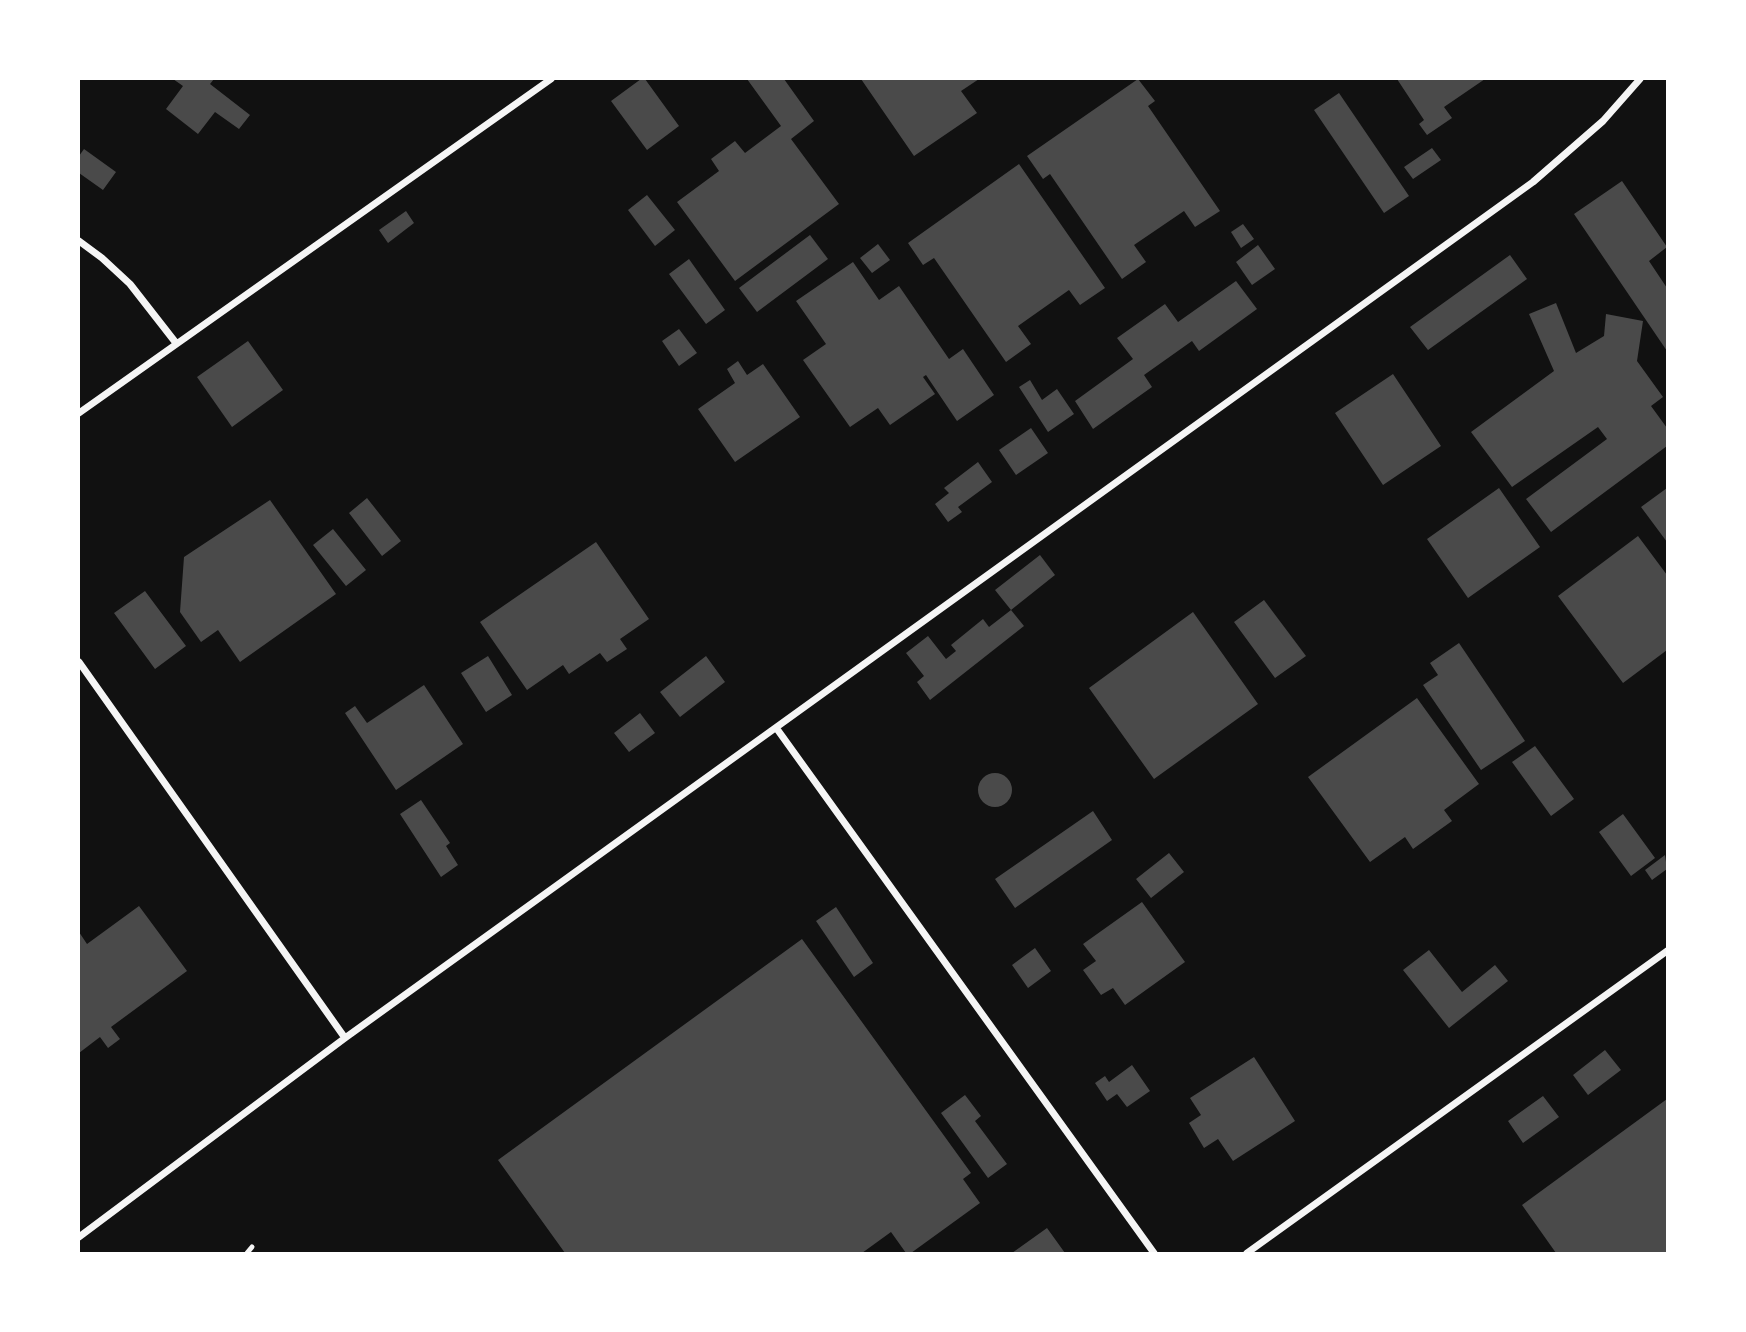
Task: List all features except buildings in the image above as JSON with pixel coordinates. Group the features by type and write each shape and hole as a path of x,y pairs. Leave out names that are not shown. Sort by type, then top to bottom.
{"street":[{"path":"79,413 551,79"},
{"path":"79,1237 345,1038 1533,183 1603,121 1640,79"},
{"path":"79,241 130,284 176,343"},
{"path":"79,662 345,1038"},
{"path":"777,729 1154,1253"},
{"path":"1247,1253 1667,951"}],"lane":[{"path":"247,1253 252,1247"}]}
